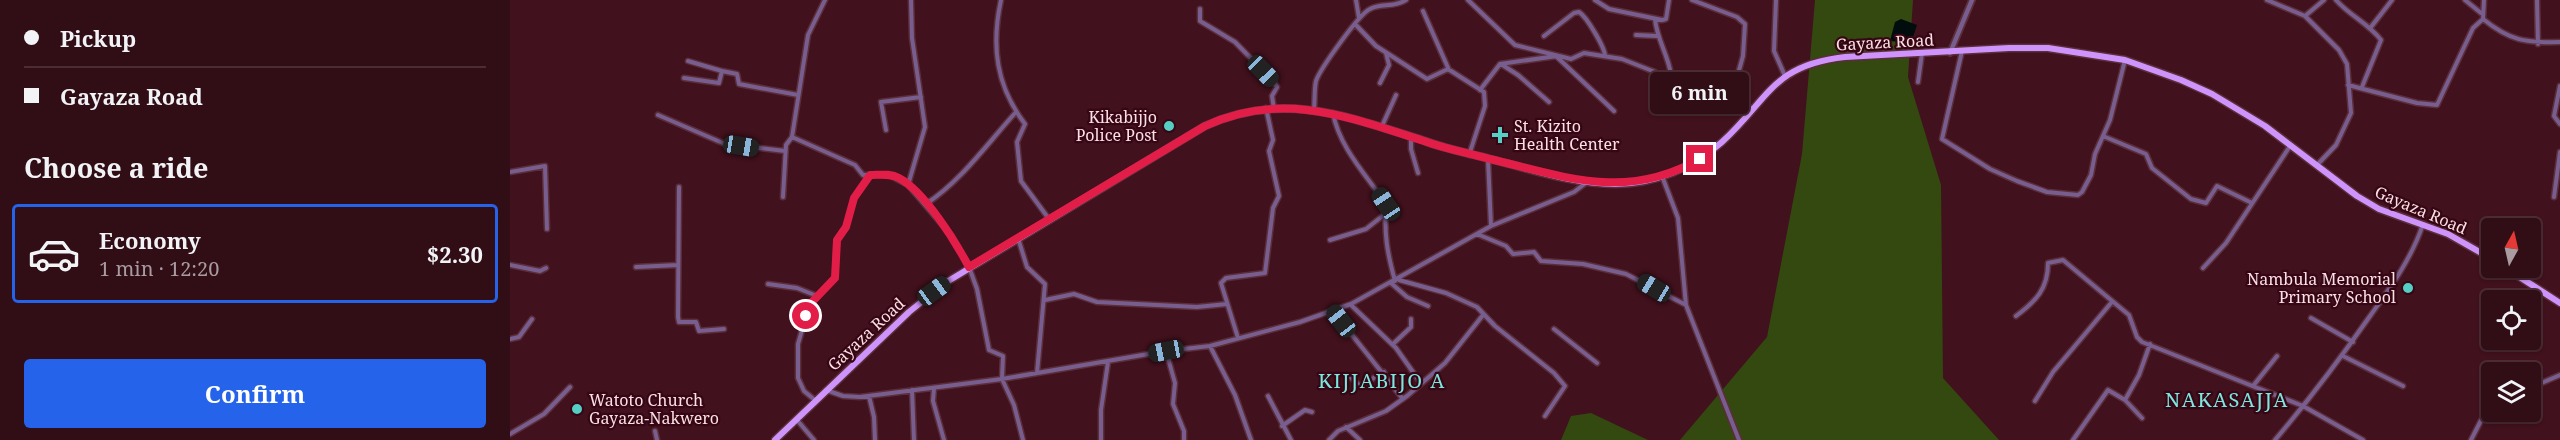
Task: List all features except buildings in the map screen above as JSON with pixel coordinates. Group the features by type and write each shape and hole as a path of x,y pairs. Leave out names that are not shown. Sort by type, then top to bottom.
{"main road":[{"name":"Gayaza Road","path":"775,440 915,306 969,267 1205,126 1230,115 1266,108 1333,112 1469,155 1587,181 1629,183 1662,176 1690,165 1710,152 1785,76 1820,60 1848,56 2048,48 2124,60 2181,80 2212,94 2265,126 2316,166 2379,208 2448,234 2481,253"},
{"path":"2522,278 2559,300"}],"street":[{"path":"783,197 785,151 792,137 808,33 825,0"},
{"path":"908,185 925,128 912,38 911,0"},
{"path":"1001,0 995,46 1000,81 1025,125 1017,142 1021,181 1049,219"},
{"path":"1356,0 1359,19"},
{"path":"1314,110 1316,82 1322,67 1359,19 1370,8 1392,7 1406,0"},
{"path":"1468,0 1512,43 1571,59 1584,53 1622,59 1655,72 1670,92 1697,106 1731,99"},
{"path":"1595,0 1609,9 1655,19 1666,19 1669,0"},
{"path":"1692,0 1737,17 1745,24 1743,56 1731,99"},
{"path":"1776,0 1774,51 1785,76"},
{"path":"1950,52 1972,0"},
{"path":"2267,0 2305,16 2347,64 2352,107 2349,119 2336,145 2316,166"},
{"path":"2305,16 2324,0"},
{"path":"2336,0 2353,18 2371,27 2381,40 2362,87"},
{"path":"2371,27 2392,0"},
{"path":"2465,0 2482,13"},
{"path":"2484,0 2483,19 2497,30 2517,40 2538,44 2560,42"},
{"path":"2537,0 2538,44"},
{"path":"1200,9 1200,21 1235,42 1274,82 1277,87 1272,96 1274,109"},
{"path":"1423,11 1449,70 1480,90 1486,99 1469,155"},
{"path":"1544,36 1580,12 1585,16 1601,44 1605,56"},
{"path":"1655,19 1657,36 1671,72 1670,92"},
{"path":"2349,85 2417,103 2437,105 2473,28 2483,19"},
{"path":"1355,24 1386,52 1427,79 1449,70"},
{"path":"1636,35 1657,36"},
{"path":"1962,51 1942,139 2017,181 2047,192 2078,195 2087,184 2110,120 2124,60"},
{"path":"1380,83 1389,65 1386,52"},
{"path":"1918,82 1922,53"},
{"path":"1480,90 1500,64 1559,56"},
{"path":"1559,56 1614,111"},
{"path":"688,61 737,74 739,84 798,95"},
{"path":"1500,64 1518,75 1550,102"},
{"path":"684,78 720,83 722,71"},
{"path":"2560,86 2554,116 2560,124"},
{"path":"1382,126 1396,95"},
{"path":"886,130 881,102 921,97"},
{"path":"1731,99 1734,103 1752,108"},
{"path":"1238,338 1221,286 1223,281 1265,273 1273,208 1279,196 1269,151 1273,140 1266,108"},
{"path":"926,204 947,189 1016,112"},
{"path":"1333,112 1336,128 1342,140 1386,204 1386,249 1395,282 1407,297 1428,306"},
{"path":"658,115 725,144 785,151"},
{"path":"2103,136 2146,153 2152,168 2191,200 2206,203 2217,186 2252,203"},
{"path":"792,137 824,149 855,165 863,175 893,176 908,185 951,235 969,267 977,290 989,353 1004,356 1002,379 1014,405 1023,440"},
{"path":"1411,137 1411,149 1418,173"},
{"path":"2203,268 2226,243 2291,145"},
{"path":"2554,197 2560,153"},
{"path":"1488,158 1491,226"},
{"path":"510,172 544,166 547,229"},
{"path":"816,401 804,391 798,378 797,354 807,310 835,278 837,240 846,227 854,198 870,175"},
{"path":"1662,176 1678,218 1686,305 1739,440"},
{"path":"826,390 843,396 868,396 1002,379 1166,351 1210,346 1351,304 1395,282 1491,226 1574,192 1587,181"},
{"path":"679,187 680,321 693,320 703,332 724,329"},
{"path":"1330,240 1366,229 1385,214"},
{"path":"2275,440 2343,356 2397,278 2415,245 2423,224"},
{"path":"1477,234 1503,245 1513,254 1534,252 1541,261 1583,264 1626,274 1686,305"},
{"path":"1017,237 1027,267 1045,284 1037,373"},
{"path":"2016,316 2042,293 2047,281 2050,262 2066,262 2111,303 2129,315 2137,337 2303,406 2363,440"},
{"path":"510,265 540,271 546,268"},
{"path":"636,267 678,265"},
{"path":"1395,282 1452,296 1477,308 1564,384 1564,388 1545,416"},
{"path":"768,284 797,288 817,296"},
{"path":"1045,300 1074,294 1097,302 1197,307 1227,304"},
{"path":"2035,401 2053,372 2111,303"},
{"path":"1351,304 1393,344 1420,382"},
{"path":"1333,311 1384,372 1403,399"},
{"path":"1338,431 1386,411 1403,399 1420,382 1445,363 1484,315"},
{"path":"2311,318 2353,342"},
{"path":"510,339 519,337 532,319"},
{"path":"1393,344 1411,327 1411,319"},
{"path":"1554,329 1597,363"},
{"path":"2125,400 2139,375 2150,344"},
{"path":"1210,346 1235,395 1251,440"},
{"path":"1166,351 1175,383 1173,404 1184,431 1184,440"},
{"path":"2253,386 2277,356"},
{"path":"2343,356 2403,386"},
{"path":"1101,440 1101,410 1108,362"},
{"path":"1349,376 1360,386 1384,372"},
{"path":"2541,383 2560,375"},
{"path":"510,434 544,414 570,387"},
{"path":"934,388 933,400 944,440"},
{"path":"912,390 914,440"},
{"path":"2073,440 2108,390 2125,400 2142,418"},
{"path":"868,396 874,417 875,440"},
{"path":"1268,396 1291,440"},
{"path":"1282,426 1305,410 1312,411"},
{"path":"796,420 814,440"},
{"path":"2471,440 2481,420"},
{"path":"1329,440 1346,427 1360,440"},
{"path":"655,432 657,440"}],"green space":[{"path":"1815,0 1913,0 1908,77 1941,185 1943,378 1999,440 1680,440 1767,337 1802,154"},
{"path":"1591,413 1648,440 1561,440 1571,416"}],"shaded area":[{"path":"1901,19 1917,25 1911,43 1890,41 1895,22"}],"place":[{"name":"Kikabijjo Police Post","path":"1169,126"},
{"name":"St. Kizito Health Center","path":"1500,135"},
{"name":"Nambula Memorial Primary School","path":"2408,288"},
{"name":"Watoto Church Gayaza-Nakwero","path":"577,409"}],"district":[{"name":"KIJJABIJO A","path":"1382,381"},
{"name":"NAKASAJJA","path":"2227,400"}],"route":[{"path":"806,316 811,303 835,278 838,266 837,240 845,230 854,198 870,175 893,176 908,185 951,235 969,267 1205,126 1230,115 1266,108 1333,112 1469,155 1549,174 1606,184 1645,181 1676,172 1700,159"}]}
